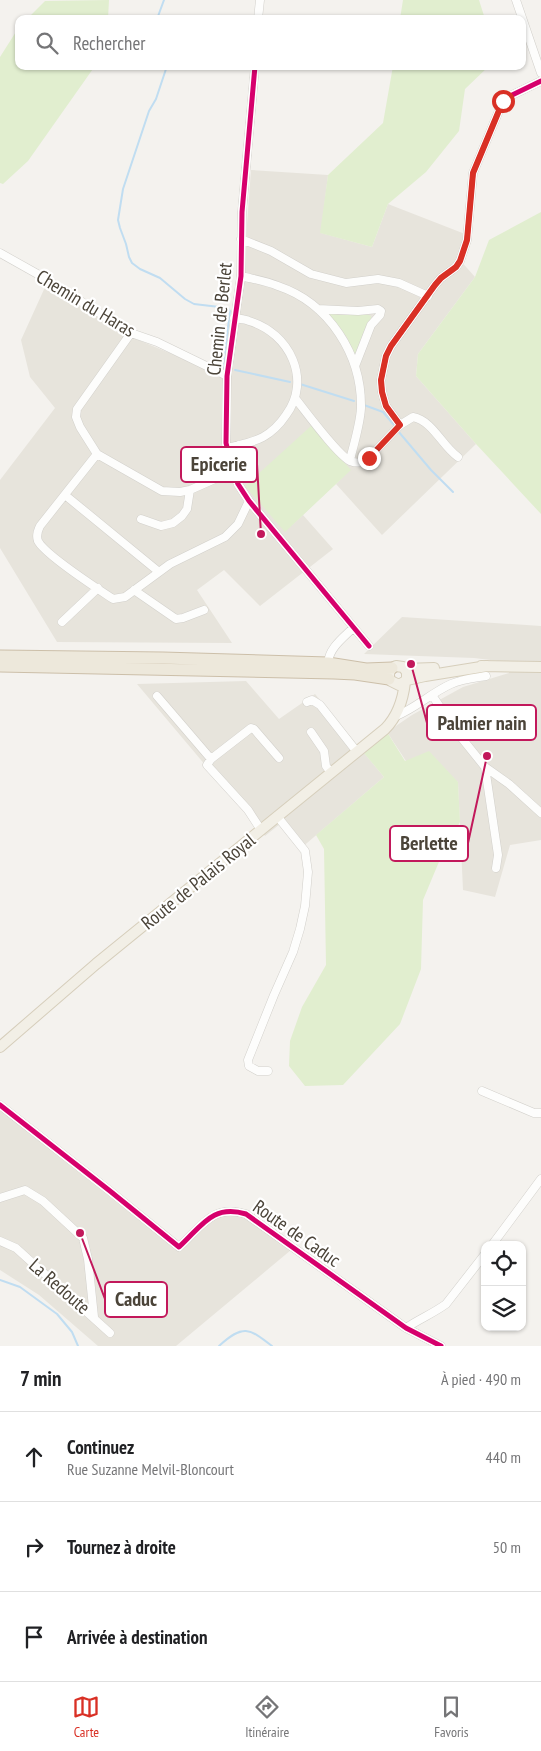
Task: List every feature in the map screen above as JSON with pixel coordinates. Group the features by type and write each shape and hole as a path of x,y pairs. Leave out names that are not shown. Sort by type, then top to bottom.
{"highway":[{"path":"0,656 328,663 366,669 398,679"},
{"path":"328,663 331,670 398,679"},
{"path":"0,666 352,674"}],"main road":[{"path":"396,716 398,666 406,669 424,670 460,665 486,671"},
{"path":"398,679 541,667"},
{"name":"Route de Palais Royal","path":"0,1047 96,964 385,729 396,716"}],"street":[{"path":"258,15 260,0"},
{"path":"516,0 521,15"},
{"path":"526,29 541,73"},
{"name":"Chemin de Berlet","path":"255,70 242,212 241,276 227,376 226,448 238,484 249,501 369,646"},
{"path":"400,425 386,406 381,387 382,373 388,351 441,278 456,267 464,253 467,240 473,173 500,106 508,96 541,81"},
{"path":"242,239 271,251 311,274 346,283 378,279 399,283 428,296"},
{"name":"Chemin du Haras","path":"0,253 42,276 130,332 157,342 227,376"},
{"path":"241,276 279,286 302,298 316,309 340,334 350,350 360,385 361,410 350,460"},
{"path":"316,309 349,312 378,308 381,311 380,315 371,325 355,366"},
{"path":"226,448 254,441 273,430 290,410 295,398 297,372 282,341 260,325 249,320 234,318"},
{"path":"130,332 77,409 76,417 80,427 97,454 162,491 180,492 190,490 232,468 239,444"},
{"path":"295,398 336,447 350,460 362,463 400,425 413,417 421,420 434,430 446,448 458,458"},
{"path":"97,454 40,526 38,532 39,542 57,560 113,599 125,597 170,564 225,537 238,524 249,501"},
{"path":"141,519 161,526 173,523 182,516 187,508 190,490"},
{"path":"65,496 159,572"},
{"path":"62,622 98,588"},
{"path":"134,590 176,619 204,610"},
{"path":"328,663 328,657 332,650 353,628"},
{"path":"396,716 413,708 452,683 486,671"},
{"path":"432,695 456,731 485,767 509,784 541,813"},
{"path":"157,696 248,810 261,830"},
{"path":"307,702 312,700 320,705 357,752"},
{"path":"209,762 251,728 262,736 279,758"},
{"path":"311,732 324,751 326,766 331,773"},
{"path":"485,767 498,855 496,868"},
{"path":"268,1070 252,1069 249,1066 248,1060 293,952 303,914 308,872 305,851 278,816"},
{"path":"482,1092 534,1113 541,1113"},
{"name":"Route de Caduc","path":"1,1108 110,1191 179,1247 209,1217 220,1212 233,1210 246,1214 406,1328 441,1346"},
{"path":"495,1241 541,1179"},
{"name":"La Redoute","path":"0,1198 25,1190 43,1201 83,1238 88,1259 94,1317"},
{"name":"La Redoute","path":"0,1241 16,1248 94,1317"},
{"path":"406,1328 446,1304 481,1259"},
{"path":"94,1317 110,1332"}],"shaded area":[{"path":"251,170 328,175 321,233 372,247 388,204 465,234 459,259 475,277 418,354 416,376 476,444 382,535 336,484 351,469 285,532 303,515 333,549 260,606 224,570 197,590 232,643 57,642 0,548 0,480 55,408 30,377 21,340 46,285 131,337 230,378 243,280"},
{"path":"402,617 541,626 541,840 510,845 495,897 463,890 458,782 406,761 387,732 412,715 463,687 509,673 507,662 474,658 364,654"},
{"path":"246,681 279,719 315,694 384,777 300,849 280,824 265,836 137,684"},
{"path":"0,1108 179,1248 210,1219 221,1213 246,1217 291,1250 176,1346 98,1346 39,1295 0,1270"}],"green space":[{"path":"109,0 108,15 31,15 45,1"},
{"path":"403,0 479,0 484,15 401,15"},
{"path":"15,33 15,70 92,70 28,161 3,184 0,183 0,57"},
{"path":"392,70 485,70 465,89 459,131 426,172 388,204 372,247 320,233 328,175 383,123"},
{"path":"541,212 541,514 416,376 418,354 475,277 489,240"},
{"path":"327,314 366,314 371,316 371,320 354,357 347,337"},
{"path":"312,425 351,470 285,532 245,486"},
{"path":"387,732 405,761 429,751 458,782 460,822 441,857 423,900 421,969 400,1024 343,1085 305,1086 289,1066 290,1041 302,1007 326,965 324,849 316,835 384,777 363,752"}],"waterway":[{"path":"158,15 164,0"},
{"path":"166,70 156,99 149,111 123,189 118,220 132,263 140,269 160,278 194,304 228,308 230,311 223,368"},
{"path":"235,370 290,382"},
{"path":"300,384 354,401"},
{"path":"364,405 383,412 394,425"},
{"path":"398,431 431,470 453,492"},
{"path":"0,1280 20,1287 57,1314 72,1332 78,1346"},
{"path":"219,1346 234,1334 246,1331 257,1335 272,1346"}],"cycle path":[{"path":"255,70 242,212 241,276 227,376 226,443 238,484 249,501 369,646"},
{"path":"400,425 386,406 382,392 381,380 386,356 391,346 435,285 456,267 460,261 467,240 473,173 503,101 541,81"},
{"path":"0,1105 179,1247 201,1225 216,1215 224,1212 246,1214 406,1328 441,1346"}],"place":[{"name":"Epicerie","path":"261,534"},
{"name":"Palmier nain","path":"411,664"},
{"name":"Berlette","path":"487,756"},
{"name":"Caduc","path":"80,1233"}],"route":[{"path":"369,458 400,425 386,406 382,392 381,380 388,351 441,278 456,267 464,253 467,240 473,173 503,101"}]}
